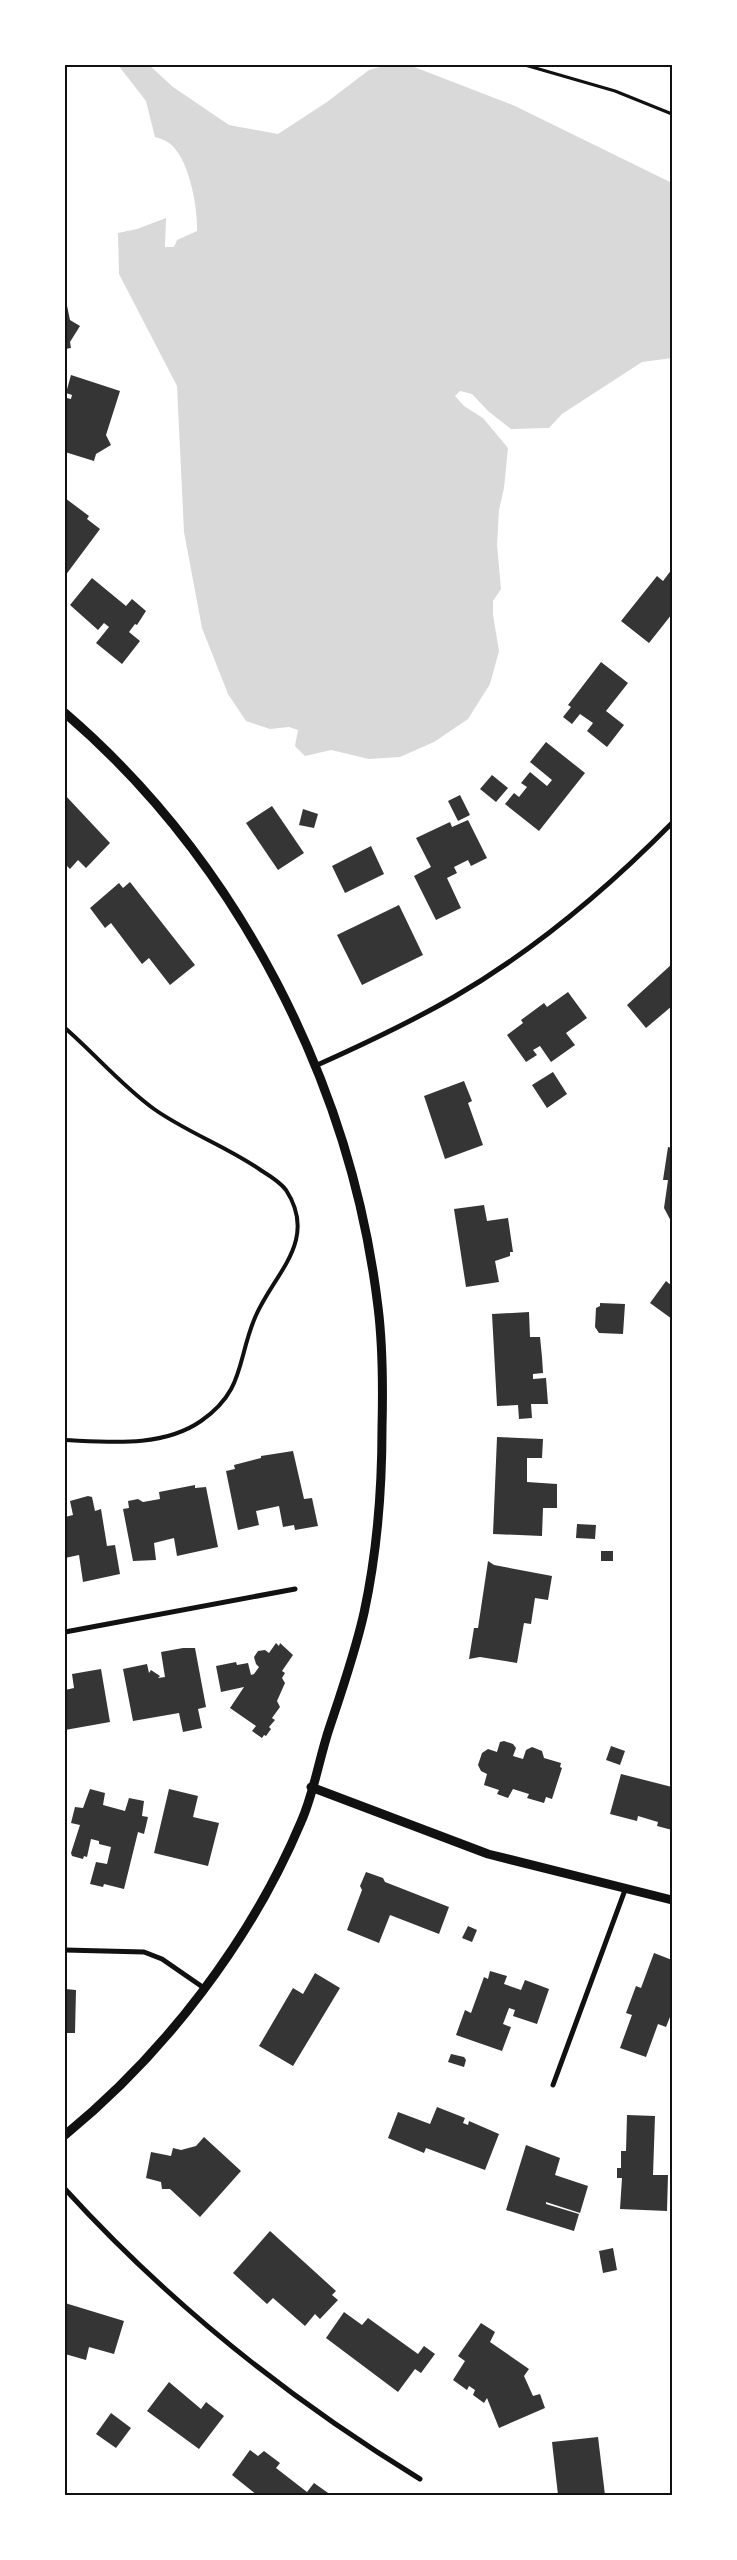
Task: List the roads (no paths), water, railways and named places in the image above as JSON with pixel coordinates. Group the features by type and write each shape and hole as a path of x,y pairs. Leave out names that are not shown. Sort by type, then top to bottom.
{"street":[{"path":"65,712 129,774 176,829 222,891 254,942 286,1000 315,1066 352,1170 368,1245 379,1310 382,1384 382,1466 376,1537 365,1610 348,1674 303,1818 274,1878 242,1932 204,1988 167,2034 123,2082 67,2131"},
{"path":"315,1066 387,1034 438,1006 522,953 577,911 636,859 672,823"},
{"path":"65,1632 294,1588"},
{"path":"311,1788 488,1854 625,1890 672,1900"},
{"path":"553,2085 625,1890"},
{"path":"65,1950 144,1952 162,1959 204,1988"},
{"path":"65,2189 160,2286 228,2345 301,2401 420,2479"}],"lane":[{"path":"65,1028 152,1108 246,1160 284,1188 292,1201 297,1217 297,1235 287,1266 254,1320 243,1363 232,1388 216,1408 200,1422 182,1431 159,1437 133,1442 65,1440"}]}
